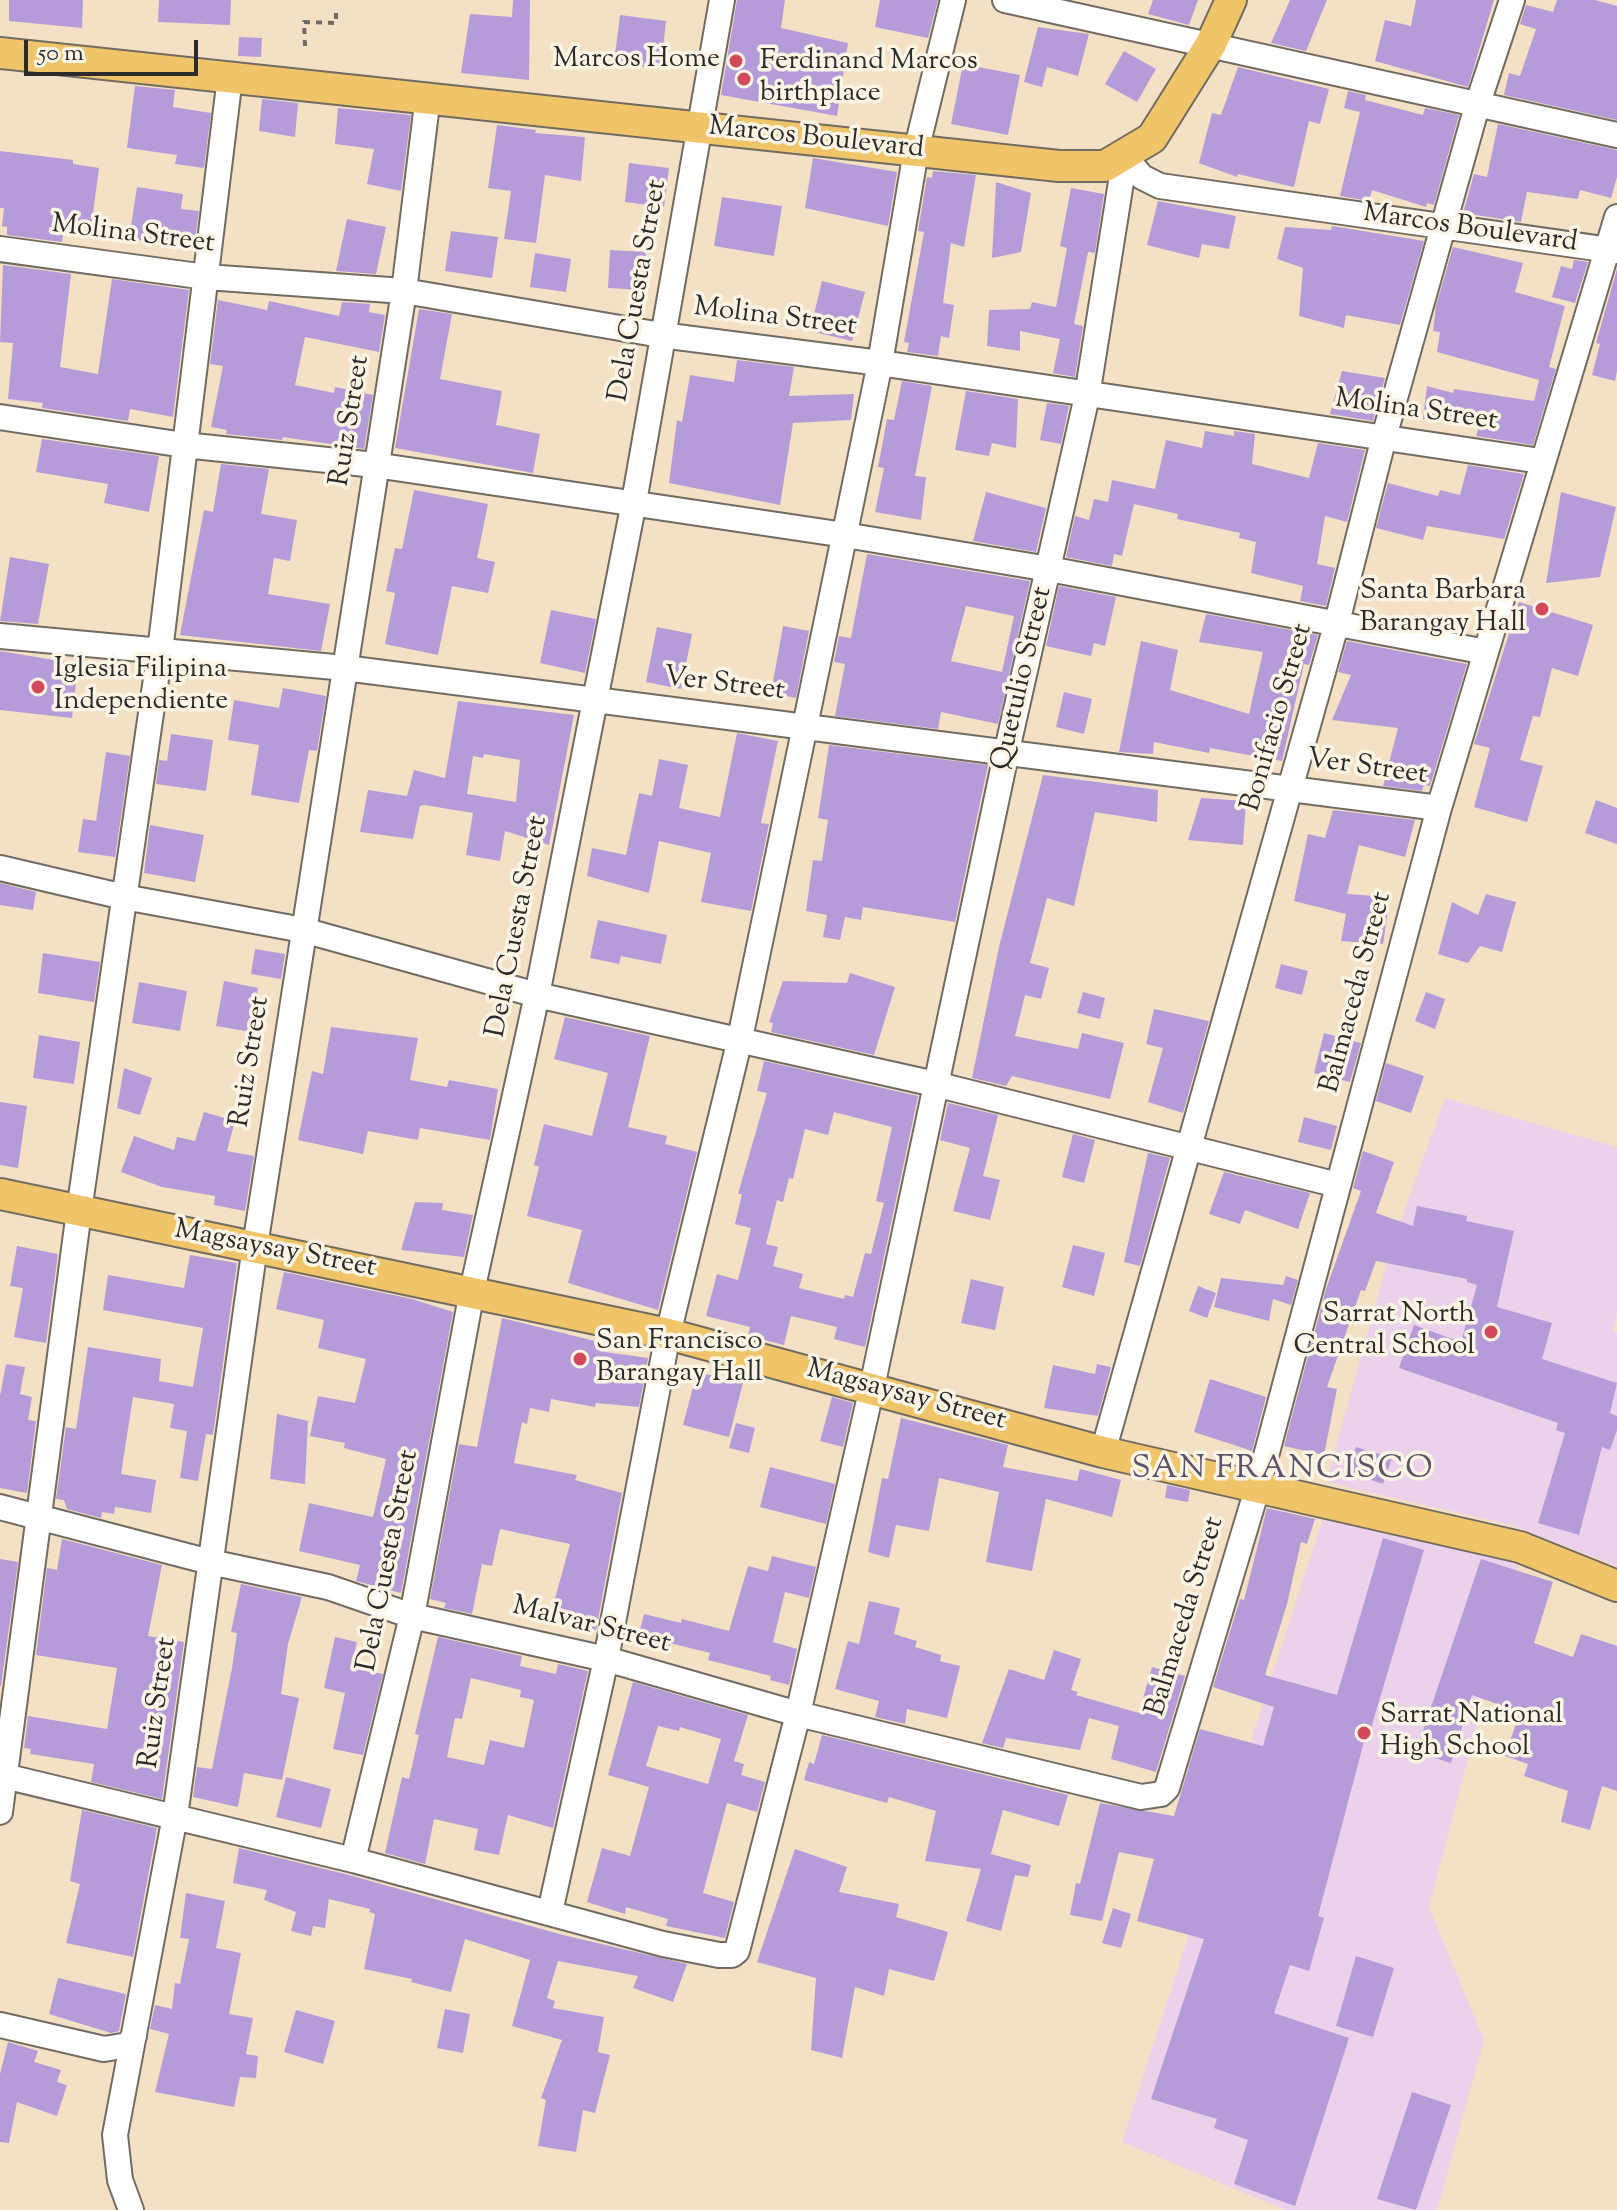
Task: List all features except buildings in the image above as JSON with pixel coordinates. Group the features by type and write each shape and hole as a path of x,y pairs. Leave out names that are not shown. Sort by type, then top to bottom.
{"main road":[{"path":"1125,157 1152,138 1211,44 1231,0"},
{"name":"Marcos Boulevard","path":"0,53 428,96 1059,166 1105,166 1125,157"},
{"name":"Magsaysay Street","path":"0,1194 668,1334 1103,1452 1520,1547 1617,1586"}],"street":[{"name":"Dela Cuesta Street","path":"353,1860 412,1616 472,1291 537,995 634,502 722,0"},
{"path":"2,1775 353,1860 550,1912 606,1659 668,1334 739,1043 880,363 916,151 953,0"},
{"path":"1005,0 1617,135"},
{"name":"Bonifacio Street","path":"1103,1452 1337,622 1384,437 1477,106 1512,0"},
{"path":"0,1812 2,1775 79,1211 160,651 230,77"},
{"name":"Ruiz Street","path":"131,2210 120,2180 115,2135 175,1816 255,1246 404,291 428,96"},
{"name":"Marcos Boulevard","path":"1125,157 1142,177 1160,186 1612,250"},
{"name":"Quetulio Street","path":"550,1912 663,1944 732,1955 737,1951 798,1714 872,1387 1007,750 1087,396 1125,157"},
{"name":"Balmaceda Street","path":"1167,1788 1258,1486 1439,808 1541,461 1612,250 1617,217"},
{"name":"Molina Street","path":"0,249 206,277 404,291 661,335 880,363 1541,461"},
{"path":"0,417 184,445 375,465 845,535 1049,569 1486,652"},
{"name":"Ver Street","path":"0,636 345,668 1007,750 1439,808"},
{"path":"0,868 124,897 303,930 537,995 739,1043 935,1084 1338,1185"},
{"name":"Malvar Street","path":"0,1507 210,1562 328,1587 412,1616 606,1659 798,1714 1141,1797 1161,1794 1167,1788"},
{"path":"0,2025 104,2049 128,2045 134,2036"}],"path":[{"path":"305,46 304,22 336,23 336,7"}],"shaded area":[{"name":"Sarrat North Central School","path":"1445,1098 1617,1147 1617,1313 1613,1331 1617,1333 1617,1566 1511,1525 1326,1482 1392,1245"},
{"name":"Sarrat National High School","path":"1323,1518 1520,1560 1429,1907 1484,2040 1437,2210 1285,2210 1122,2142"}],"place":[{"name":"Marcos Home","path":"736,61"},
{"name":"Ferdinand Marcos birthplace","path":"744,79"},
{"name":"Santa Barbara Barangay Hall","path":"1542,609"},
{"name":"Iglesia Filipina Independiente","path":"38,687"},
{"name":"Sarrat North Central School","path":"1491,1332"},
{"name":"San Francisco Barangay Hall","path":"580,1359"},
{"name":"Sarrat National High School","path":"1364,1733"}],"district":[{"name":"SAN FRANCISCO","path":"1283,1472"}]}
